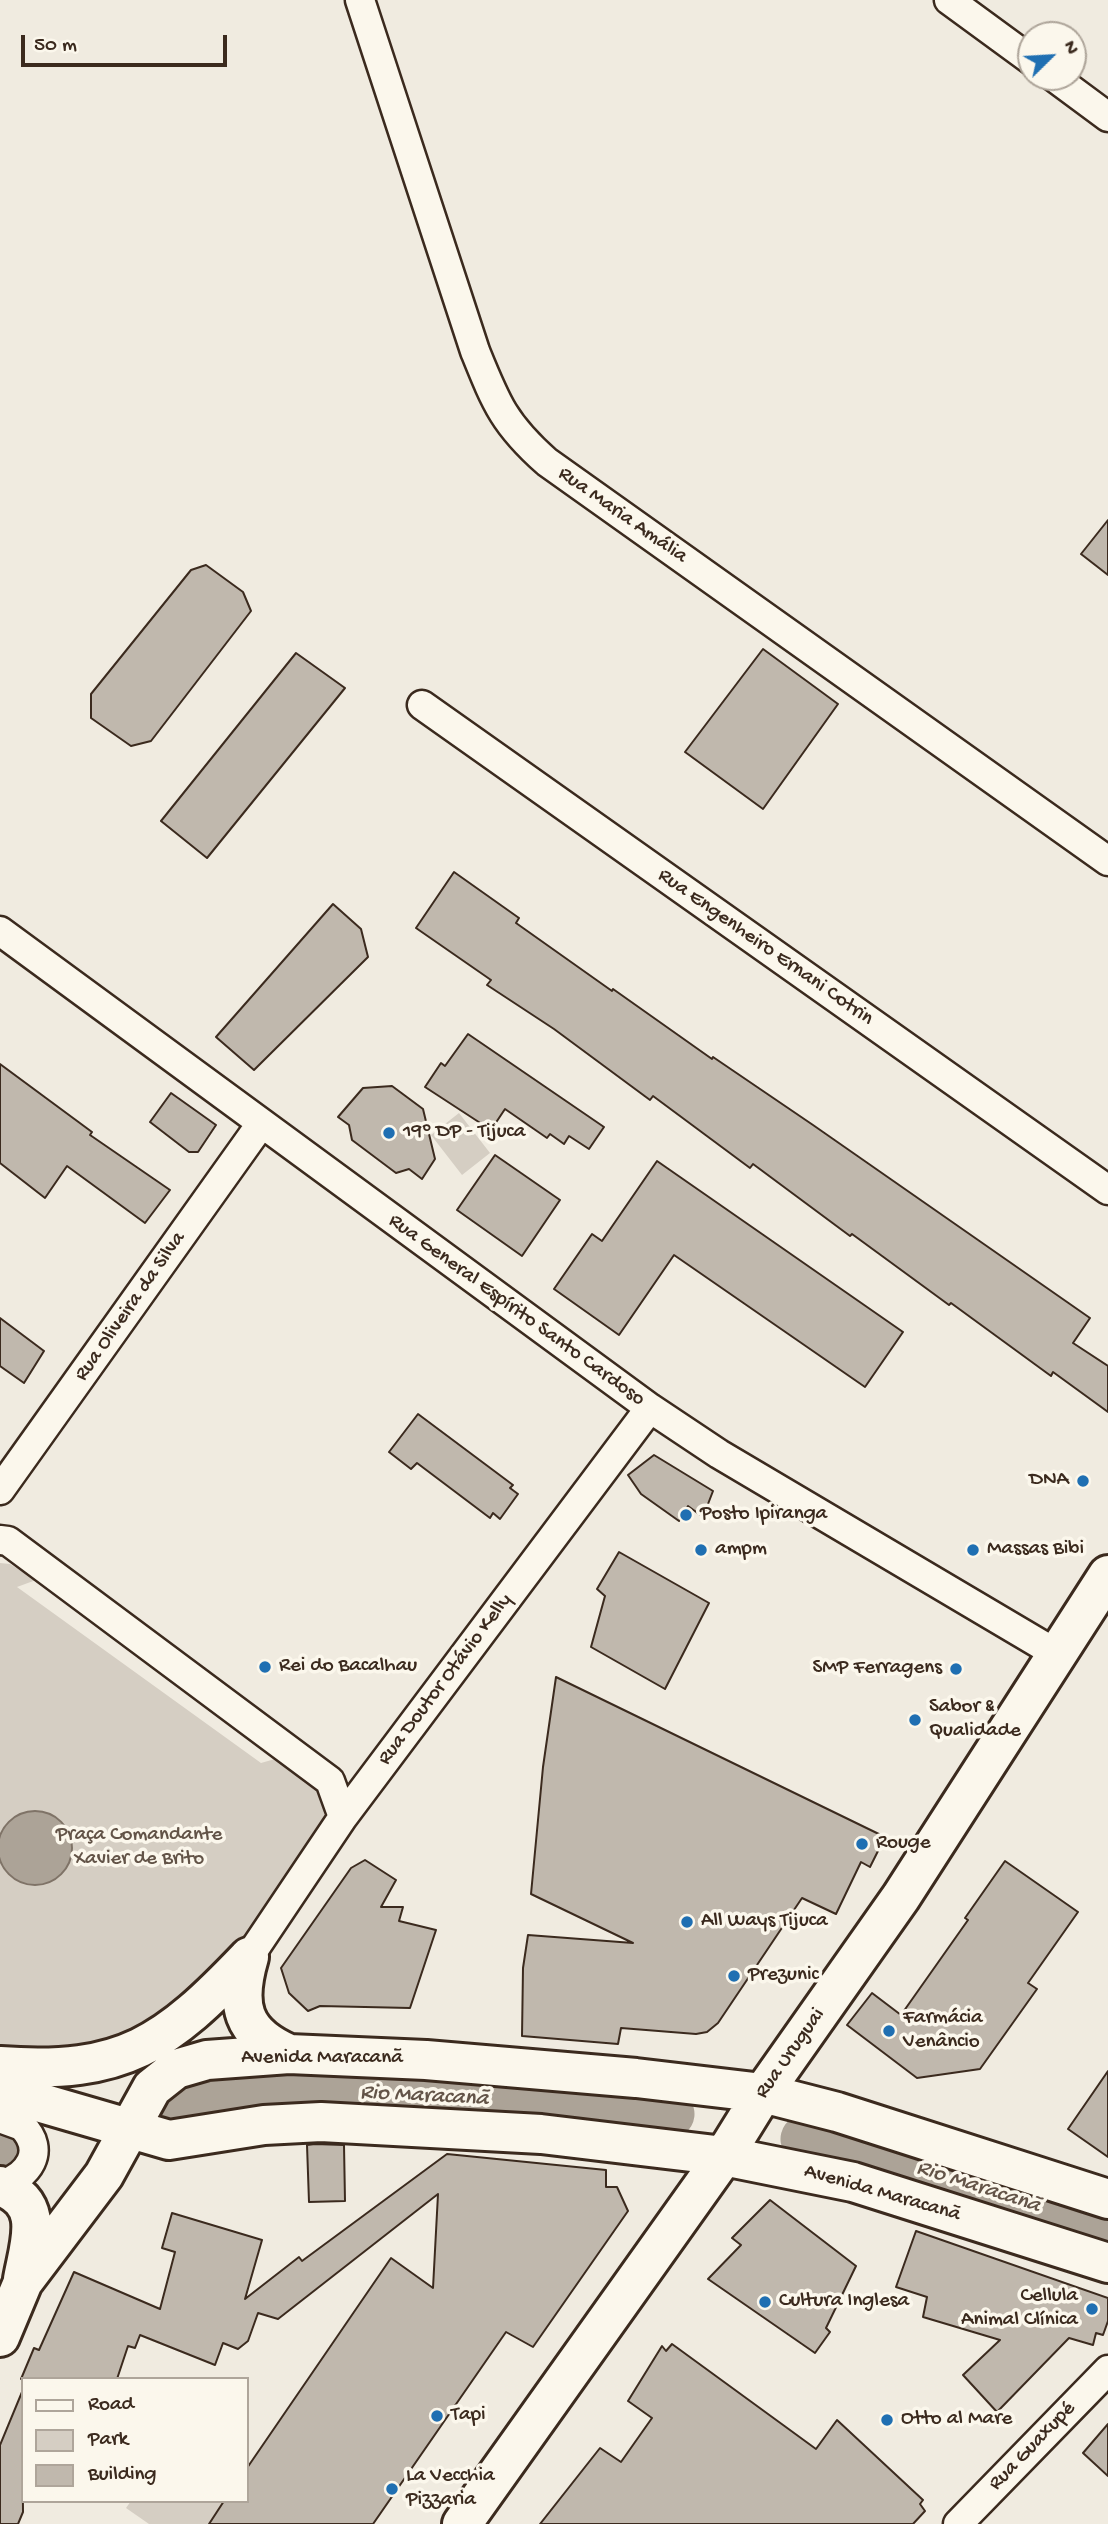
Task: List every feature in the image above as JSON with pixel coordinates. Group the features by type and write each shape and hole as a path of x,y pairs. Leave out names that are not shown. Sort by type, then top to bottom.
{"street":[{"name":"Rua Maria Amália","path":"360,0 475,351 496,404 516,435 547,462 1108,861"},
{"path":"949,0 1017,50"},
{"path":"1073,91 1108,117"},
{"name":"Rua Engenheiro Ernani Cotrin","path":"422,705 1108,1190"},
{"name":"Rua General Espírito Santo Cardoso","path":"0,931 650,1408 731,1461 1057,1654"},
{"name":"Rua Oliveira da Silva","path":"0,1490 261,1124"},
{"name":"Rua Doutor Otávio Kelly","path":"249,1957 343,1817 650,1408"},
{"path":"0,1540 8,1541 330,1781 343,1817"},
{"name":"Rua Uruguai","path":"462,2524 724,2156 763,2094 901,1897 1108,1575"},
{"path":"249,1957 242,1988 247,2020 259,2038 289,2054"},
{"path":"0,2067 87,2066 133,2051 189,2016 249,1957"},
{"name":"Avenida Maracanã","path":"1108,2199 837,2112 763,2094 636,2078 508,2067 289,2054 207,2060 176,2069 152,2088 131,2130 160,2139 177,2140 264,2125 321,2122 541,2134 724,2156 853,2182 1108,2263"},
{"path":"0,2091 131,2130 104,2175 23,2282 0,2337"},
{"path":"0,2118 22,2126 29,2133 33,2150 31,2164 25,2173 0,2186"},
{"path":"0,2186 23,2199 30,2212 23,2282"},
{"name":"Rua Guaxupé","path":"958,2524 1108,2370"}],"green space":[{"path":"459,1113 490,1153 462,1175 431,1135"},
{"name":"Praça Comandante Xavier de Brito","path":"0,1563 10,1564 36,1580 17,1587 261,1763 282,1757 308,1778 323,1797 325,1823 308,1856 222,1970 181,2007 82,2057 0,2051"},
{"path":"130,2503 223,2503 209,2524 149,2524 126,2508"}],"shaded area":[{"path":"28,1812 42,1812 56,1817 66,1827 71,1841 71,1855 66,1869 56,1879 42,1884 28,1884 14,1879 4,1869 -1,1855 -1,1841 4,1827 14,1817"}],"building":[{"path":"1108,520 1108,575 1081,554"},
{"path":"206,565 243,592 251,611 151,741 131,746 91,718 91,694 191,570"},
{"path":"763,649 838,704 763,809 685,752"},
{"path":"296,653 345,688 207,858 161,821"},
{"path":"454,872 519,918 516,923 612,991 613,989 712,1059 713,1057 813,1125 1090,1318 1073,1343 1108,1366 1108,1412 1053,1372 1051,1376 852,1234 850,1236 753,1164 750,1168 653,1096 650,1100 554,1029 487,985 491,980 416,928"},
{"path":"333,904 361,929 368,957 254,1070 216,1037"},
{"path":"468,1034 604,1127 589,1149 569,1136 564,1144 550,1134 547,1138 505,1109 491,1130 425,1087 441,1063 445,1066"},
{"path":"0,1064 92,1132 90,1135 170,1190 145,1223 67,1166 45,1198 0,1163"},
{"name":"19º DP - Tijuca","path":"392,1086 423,1109 435,1159 422,1179 409,1169 396,1173 352,1140 349,1125 338,1117 363,1088"},
{"path":"171,1093 216,1125 198,1152 189,1152 150,1122"},
{"path":"495,1155 560,1200 522,1256 457,1210"},
{"path":"657,1161 903,1332 865,1387 674,1255 619,1335 554,1289 592,1234 602,1241"},
{"path":"0,1318 44,1351 24,1383 0,1366"},
{"path":"418,1414 513,1485 510,1488 518,1494 500,1519 493,1513 490,1518 417,1463 411,1469 389,1452"},
{"path":"654,1455 713,1491 703,1517 688,1506 679,1521 641,1494 628,1475"},
{"path":"619,1552 709,1603 665,1689 591,1647 605,1596 597,1589"},
{"path":"556,1677 885,1837 870,1867 861,1862 836,1914 802,1898 718,2023 707,2032 696,2034 621,2028 618,2044 522,2036 523,1968 528,1935 633,1943 531,1894 543,1767"},
{"path":"365,1860 396,1880 381,1907 403,1907 399,1921 436,1930 410,2008 320,2006 308,2011 289,1993 281,1968 351,1868"},
{"path":"1005,1861 1078,1912 1028,1983 1037,1989 980,2069 917,2078 847,2025 872,1993 901,2015 968,1920 965,1918"},
{"path":"1108,2071 1108,2157 1068,2129"},
{"path":"307,2145 344,2145 345,2201 309,2202"},
{"path":"447,2154 606,2170 606,2187 617,2187 628,2211 533,2347 506,2332 373,2524 209,2524 223,2503 248,2503 248,2467 391,2258 433,2288 438,2194 278,2319 258,2313 248,2341 238,2349 223,2343 215,2365 140,2335 135,2348 128,2346 118,2377 22,2377 34,2348 39,2350 74,2272 160,2309 175,2252 162,2248 172,2213 262,2240 245,2299 299,2257 302,2261"},
{"path":"770,2200 856,2266 826,2328 830,2332 815,2353 708,2279 741,2245 732,2238"},
{"path":"916,2231 1108,2298 1108,2321 1103,2335 1096,2333 1093,2345 1069,2338 997,2412 963,2375 1000,2340 923,2317 927,2297 896,2287"},
{"path":"672,2344 816,2449 837,2420 923,2500 920,2504 925,2511 913,2524 540,2524 600,2448 621,2462 652,2418 628,2401 662,2346 666,2351"},
{"path":"21,2394 23,2512 18,2524 0,2524 0,2445"},
{"path":"1108,2424 1108,2476 1083,2453"}],"waterway":[{"name":"Rio Maracanã","path":"179,2105 242,2094 308,2092 589,2104 670,2114"},
{"name":"Rio Maracanã","path":"805,2139 910,2166 1108,2231"},
{"name":"Rio Maracanã","path":"0,2151 11,2147"}],"place":[{"name":"19º DP - Tijuca","path":"389,1133"},
{"name":"DNA","path":"1083,1481"},
{"name":"Posto Ipiranga","path":"686,1515"},
{"name":"ampm","path":"701,1550"},
{"name":"Massas Bibi","path":"973,1550"},
{"name":"Rei do Bacalhau","path":"265,1667"},
{"name":"SMP Ferragens","path":"956,1669"},
{"name":"Sabor & Qualidade","path":"915,1720"},
{"name":"Rouge","path":"862,1844"},
{"name":"All Ways Tijuca","path":"687,1922"},
{"name":"Prezunic","path":"734,1976"},
{"name":"Farmácia Venâncio","path":"889,2031"},
{"name":"Cultura Inglesa","path":"765,2302"},
{"name":"Cellula Animal Clínica","path":"1092,2309"},
{"name":"Tapi","path":"437,2416"},
{"name":"Otto al Mare","path":"887,2420"},
{"name":"La Vecchia Pizzaria","path":"392,2489"}]}
